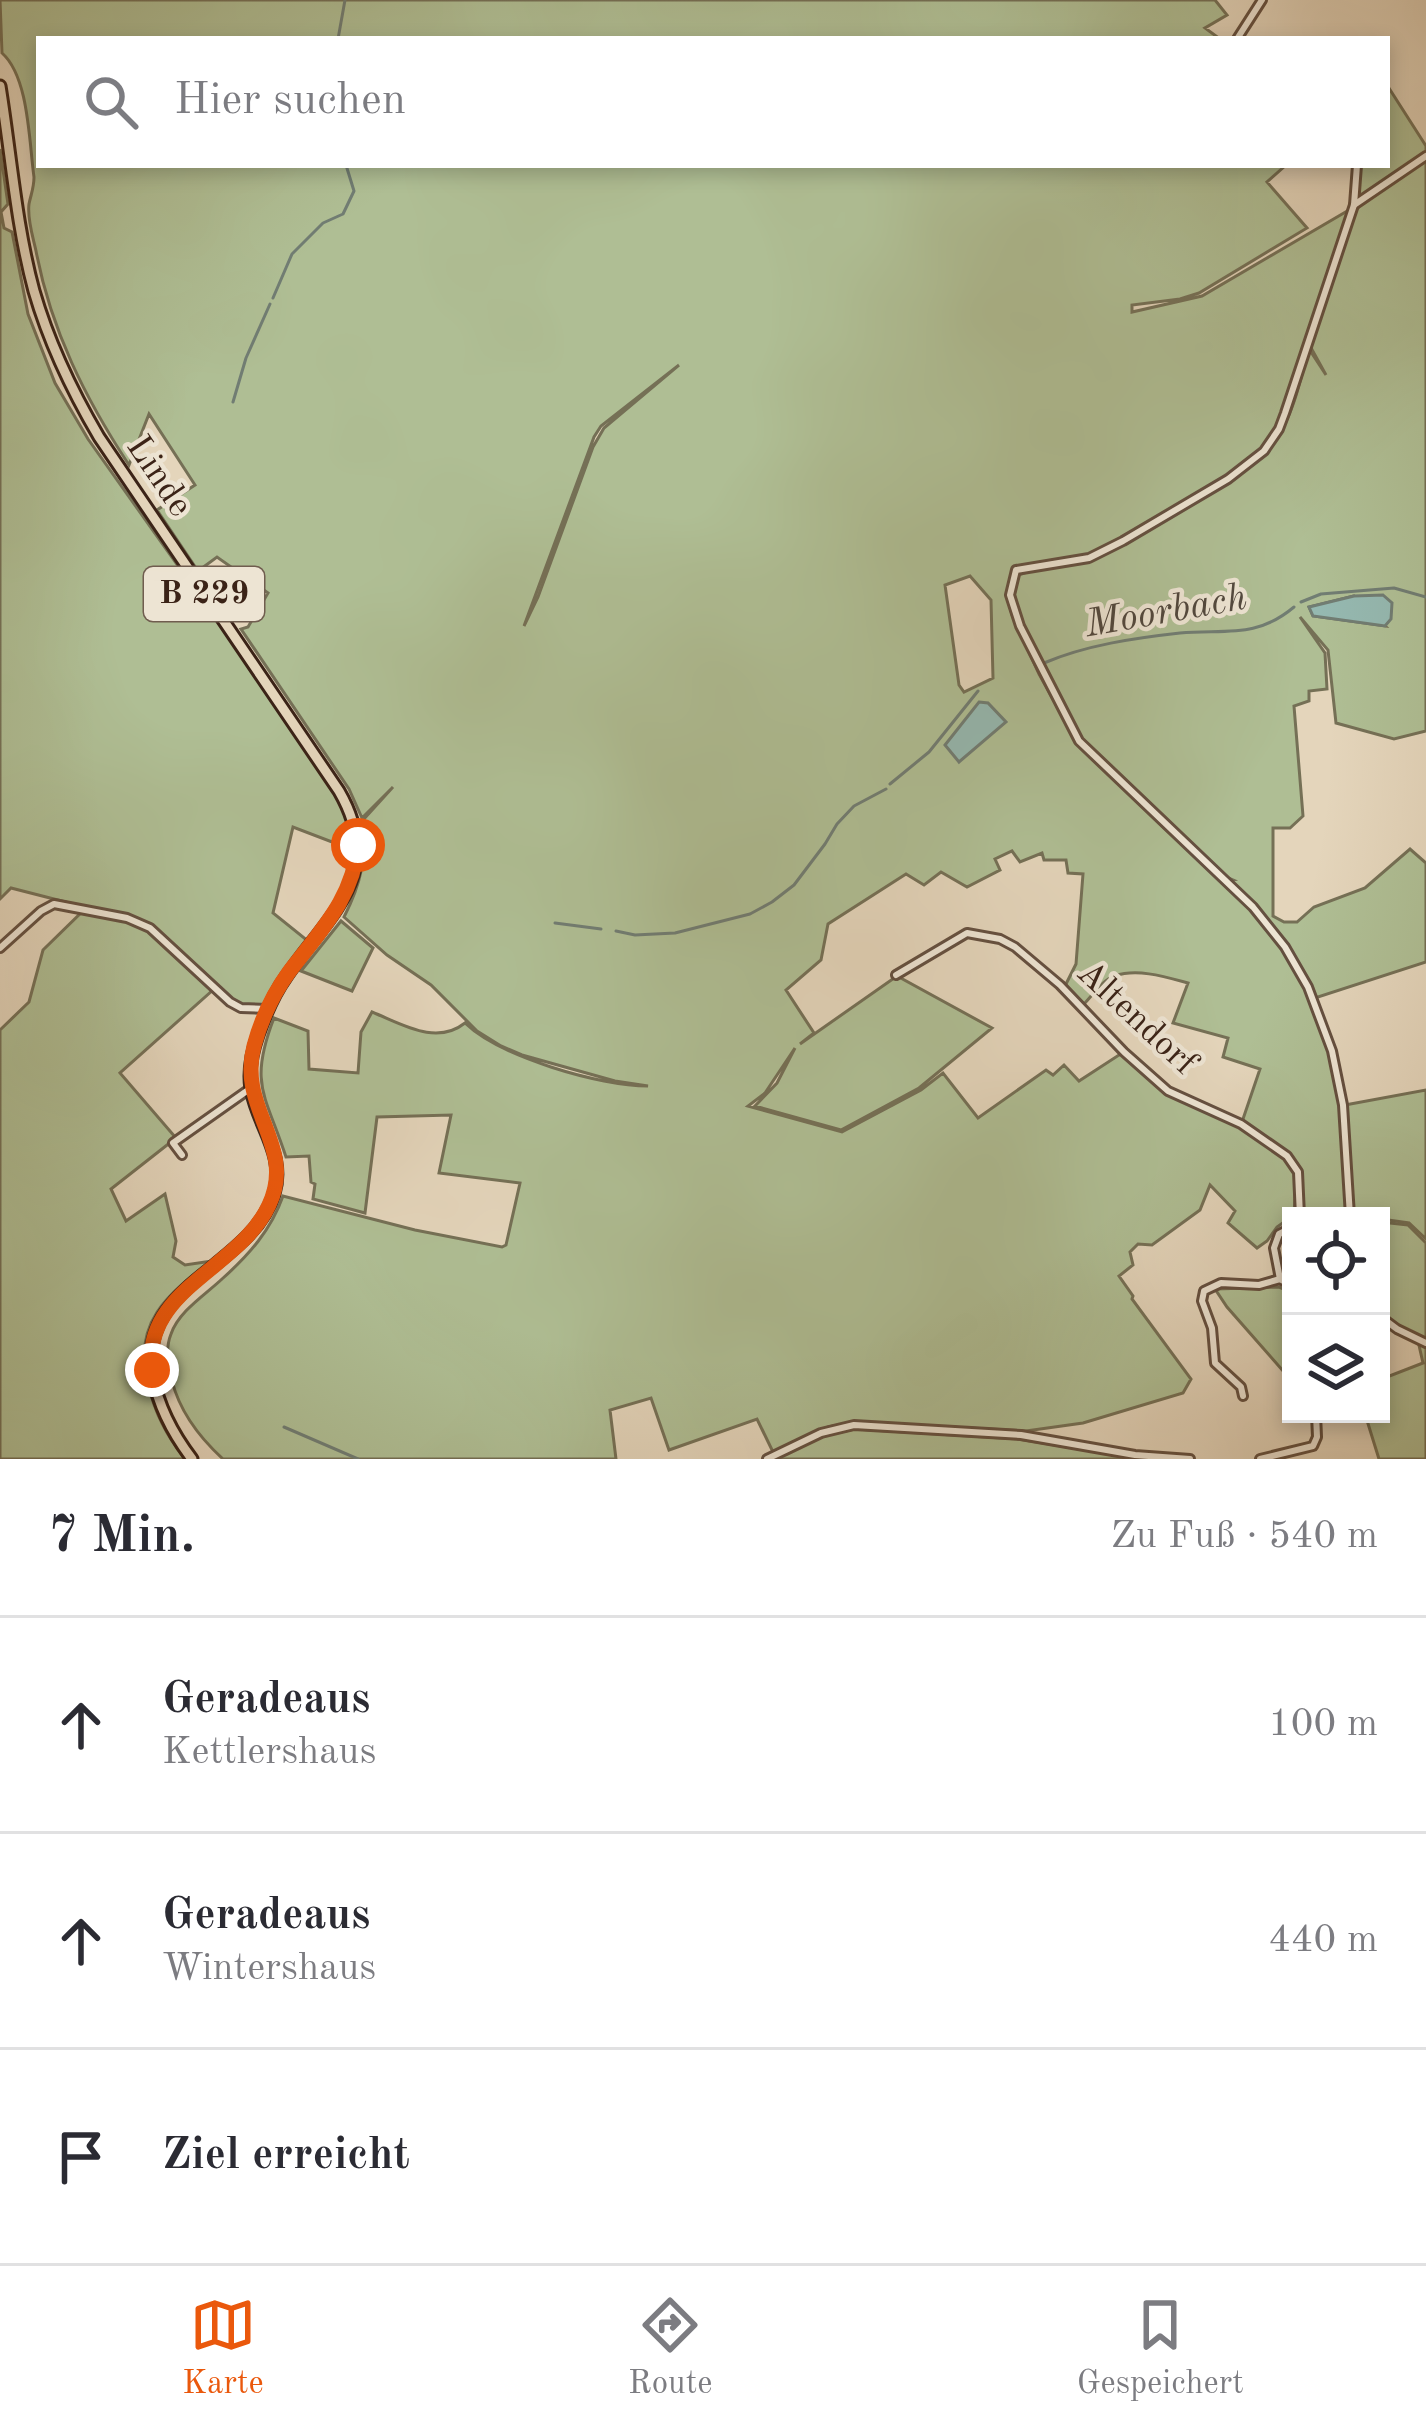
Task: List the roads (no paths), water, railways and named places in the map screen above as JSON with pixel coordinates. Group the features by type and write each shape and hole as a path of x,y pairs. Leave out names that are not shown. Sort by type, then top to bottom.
{"main road":[{"name":"Linde","path":"0,86 33,287 59,363 84,412 310,748 356,826 358,845 346,892 268,1009"},
{"name":"B 229","path":"251,1088 250,1062 268,1009"},
{"path":"192,1459 161,1405 151,1348 171,1305 245,1239 269,1206 277,1180 276,1155 251,1088"}],"street":[{"path":"1239,36 1262,0"},
{"path":"1354,205 1426,156"},
{"path":"1349,1207 1343,1105 1332,1051 1308,987 1285,946 1253,907 1079,741 1020,626 1010,589 1016,570 1071,563 1101,553 1228,479 1264,451 1285,413 1354,205 1357,168"},
{"path":"0,948 54,904 127,918 150,928 230,1002 242,1008 268,1009"},
{"name":"Altendorf","path":"896,975 967,933 1002,939 1072,997 1156,1082 1182,1099 1241,1124 1287,1156 1298,1172 1300,1207"},
{"path":"182,1155 173,1143 251,1088"},
{"path":"1244,1396 1215,1364 1203,1294 1217,1284 1258,1285 1280,1279 1274,1241 1282,1232"},
{"path":"1390,1324 1426,1343"},
{"path":"1260,1459 1313,1446 1316,1423"},
{"path":"767,1459 854,1425 1022,1435 1135,1455 1190,1459"}],"water":[{"path":"1383,595 1392,603 1391,619 1385,626 1313,616 1309,607 1354,596"},
{"path":"979,702 988,703 1006,722 959,762 945,745"}],"waterway":[{"path":"339,36 345,0"},
{"path":"273,298 292,254 323,223 343,214 354,191 347,168"},
{"path":"233,402 270,304"},
{"name":"Moorbach","path":"1301,602 1321,594 1394,588 1426,597"},
{"name":"Moorbach","path":"1044,663 1128,640 1253,628 1294,607"},
{"name":"Moorbach","path":"890,784 929,752 978,691"},
{"name":"Moorbach","path":"616,931 675,933 750,914 794,885 854,806 886,789"},
{"name":"Moorbach","path":"555,923 601,929"},
{"path":"284,1427 358,1459"}]}
